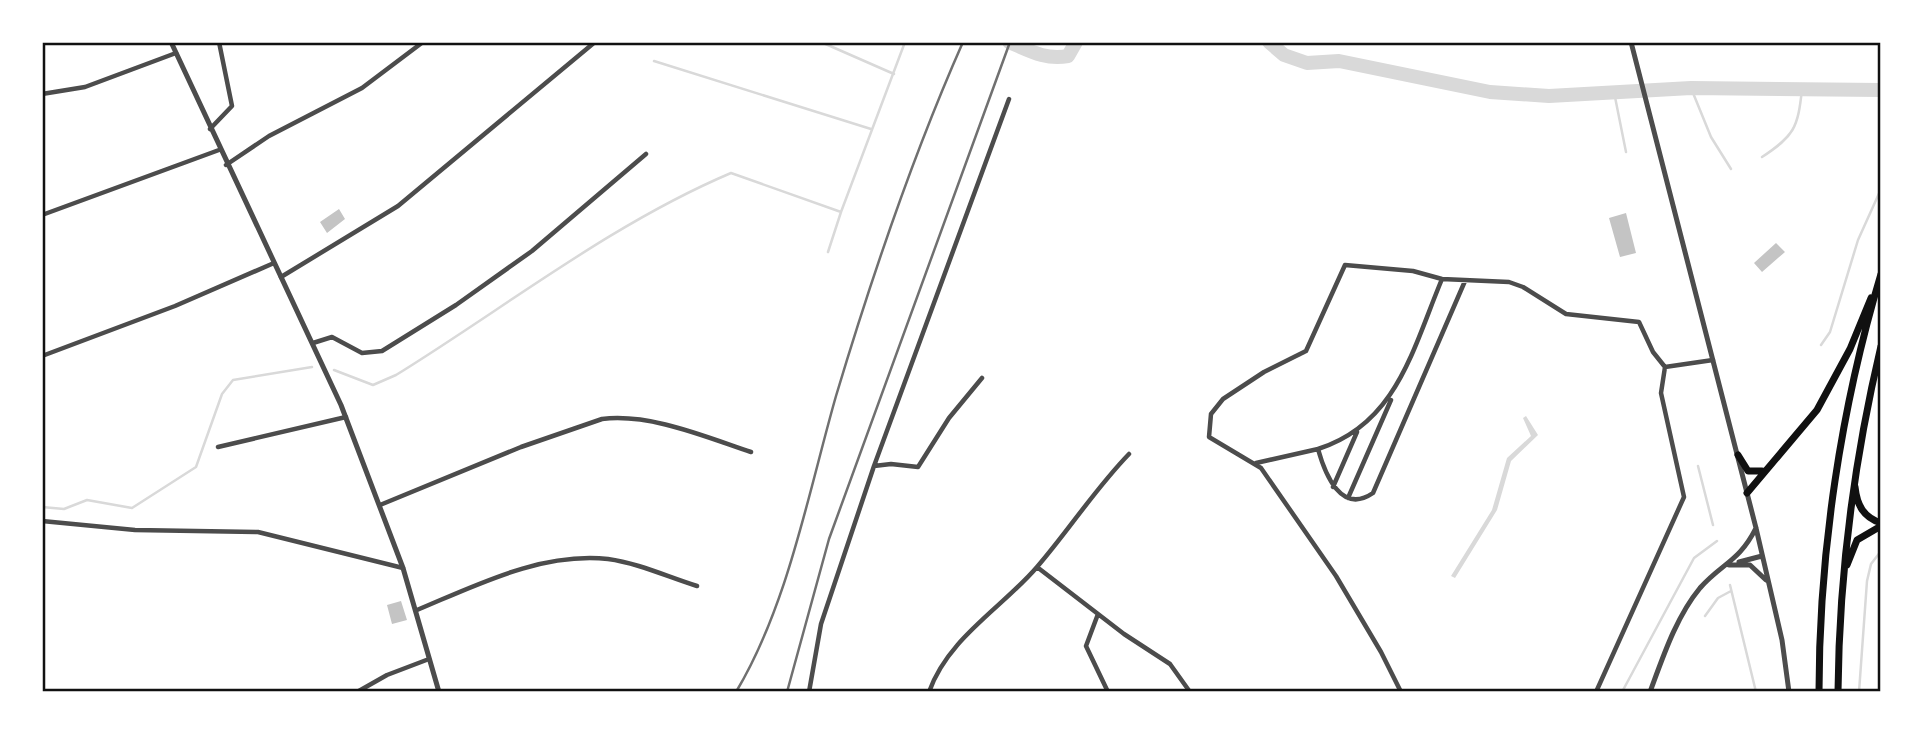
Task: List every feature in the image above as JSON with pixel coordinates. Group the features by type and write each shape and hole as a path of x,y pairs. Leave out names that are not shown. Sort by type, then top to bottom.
{"highway":[{"path":"1747,493 1803,429 1829,391 1880,276"},
{"path":"1819,692 1822,605 1835,497 1853,387 1880,276"},
{"path":"1838,692 1842,582 1854,475 1881,346"},
{"path":"1738,455 1748,471 1766,469"},
{"path":"1842,582 1852,548 1865,534 1881,525 1865,515 1860,508 1854,475"}],"street":[{"path":"171,42 226,165 313,343 345,417 403,568 439,692"},
{"path":"210,129 232,106 219,42"},
{"path":"226,165 269,136 362,88 423,42"},
{"path":"281,277 398,206 595,42"},
{"path":"1631,42 1756,528 1782,640 1789,692"},
{"path":"42,94 85,86 176,53"},
{"path":"809,692 821,624 873,466 1009,99"},
{"path":"42,215 219,150"},
{"path":"313,343 331,337 362,353 382,351 456,305 532,251 646,154"},
{"path":"42,356 175,306 274,263"},
{"path":"1401,692 1381,652 1336,576 1256,463 1209,437 1211,414 1223,399 1246,383 1306,351 1345,265 1413,271 1442,279 1509,282 1523,287 1566,314 1639,322 1653,352 1665,367 1661,393 1684,497 1596,692"},
{"path":"1348,498 1442,279"},
{"path":"1318,449 1333,487 1348,498 1358,500 1373,493 1465,280"},
{"path":"1665,367 1713,359"},
{"path":"873,466 891,464 918,467 950,418 982,378"},
{"path":"1256,463 1318,449 1357,431 1374,418 1397,387"},
{"path":"218,447 345,417"},
{"path":"380,505 521,447 602,419 615,418 659,424 751,452"},
{"path":"1333,487 1357,431"},
{"path":"929,692 933,679 962,640 1037,567 1129,454"},
{"path":"42,521 135,530 258,532 403,568"},
{"path":"1650,692 1692,600 1711,578 1742,553 1756,528"},
{"path":"1729,565 1762,556"},
{"path":"417,611 531,566 562,559 618,561 697,586"},
{"path":"1729,565 1750,565 1769,584"},
{"path":"1037,567 1170,664 1190,692"},
{"path":"1098,614 1086,646 1108,692"},
{"path":"357,692 387,676 430,659"}],"shaded area":[{"path":"1526,416 1538,435 1511,461 1497,510 1455,578 1451,576 1492,510 1507,458 1531,436 1523,418"}],"building":[{"path":"339,209 345,219 327,233 320,222"},
{"path":"1626,213 1636,253 1620,257 1609,218"},
{"path":"1776,243 1785,252 1762,272 1754,263"},
{"path":"401,601 407,620 392,624 387,605"}],"waterway":[{"path":"821,42 894,74"},
{"path":"334,370 373,385 396,375 601,241 731,173 841,212 905,42"},
{"path":"1009,42 1052,57 1068,56 1076,42"},
{"path":"1269,42 1284,55 1307,63 1339,61 1490,92 1549,96 1691,88 1881,90"},
{"path":"654,61 871,129"},
{"path":"1691,88 1711,137 1731,169"},
{"path":"1762,157 1788,137 1799,113 1802,89"},
{"path":"1614,92 1626,152"},
{"path":"1821,345 1830,332 1858,240 1881,189"},
{"path":"828,252 841,212"},
{"path":"42,507 64,509 87,500 132,508 196,467 222,394 233,380 312,367"},
{"path":"1698,466 1713,525"},
{"path":"1622,692 1694,558 1717,541"},
{"path":"1859,692 1867,581 1871,564 1881,551"},
{"path":"1730,585 1756,692"},
{"path":"1705,616 1718,598 1731,591"}],"railway":[{"path":"736,692 770,623 783,586 864,306 910,173 963,42"},
{"path":"787,692 829,539 1010,42"}]}
